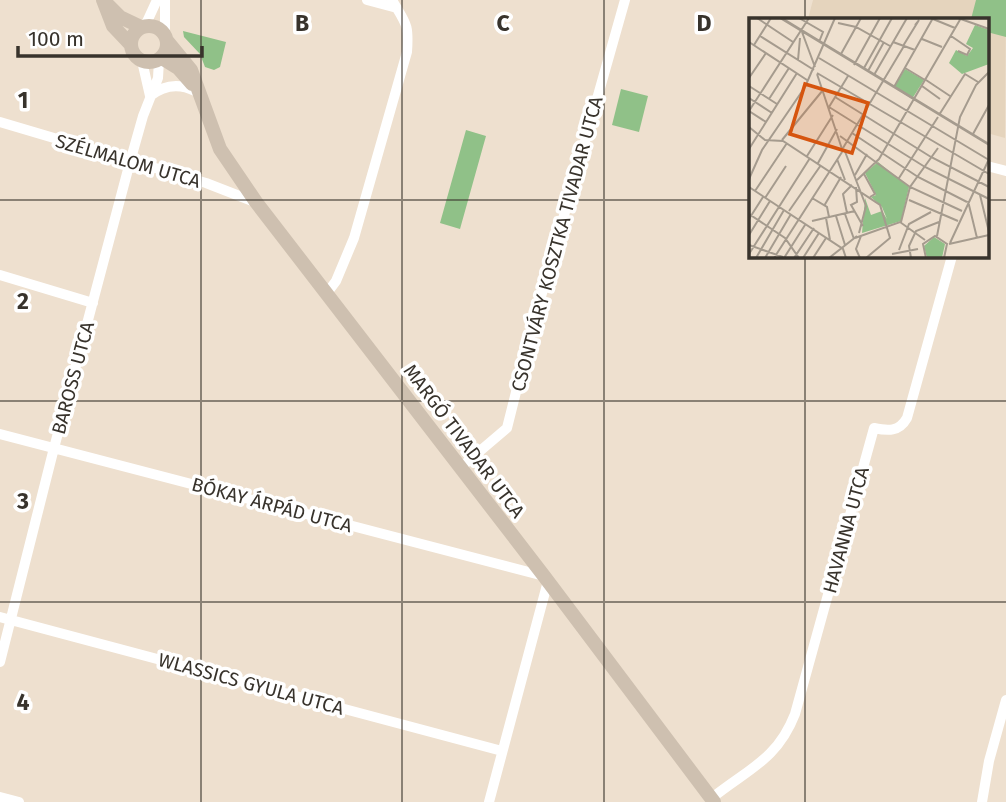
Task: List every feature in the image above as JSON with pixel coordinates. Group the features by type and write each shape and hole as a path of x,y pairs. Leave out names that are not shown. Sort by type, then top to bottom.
{"street":[{"path":"103,0 120,17 143,27 156,26 166,38"},
{"path":"103,0 113,26 131,45 134,54 142,61 150,62 160,59 165,53 165,0"},
{"path":"131,45 132,38 143,27 157,0"},
{"path":"327,293 336,281 354,238 407,52 408,29 403,15 394,4 367,0"},
{"name":"CSONTVÁRY KOSZTKA TIVADAR UTCA","path":"460,468 507,428 531,332 625,0"},
{"name":"MARGÓ TIVADAR UTCA","path":"166,38 185,60 220,149 256,202 546,578 713,800"},
{"name":"MARGÓ TIVADAR UTCA","path":"160,59 178,68 199,94"},
{"name":"BAROSS UTCA","path":"0,662 131,162 150,96 158,78 160,59"},
{"name":"BAROSS UTCA","path":"142,61 150,96"},
{"path":"150,96 165,87 177,86 199,94"},
{"name":"SZÉLMALOM UTCA","path":"0,122 206,183 256,202"},
{"path":"988,166 1006,171"},
{"name":"HAVANNA UTCA","path":"713,800 776,749 788,732 874,428 886,431 896,429 907,418 953,257"},
{"path":"0,275 93,303"},
{"name":"BÓKAY ÁRPÁD UTCA","path":"0,434 546,578"},
{"path":"489,802 546,578"},
{"name":"WLASSICS GYULA UTCA","path":"0,617 502,751"},
{"path":"982,802 989,761 1006,701"},
{"path":"0,797 19,802"}],"shaded area":[{"path":"813,0 1006,0 1005,138 988,133 988,18 808,18"}],"green space":[{"path":"976,0 1006,0 1006,37 988,32 988,18 971,18"},
{"path":"183,31 226,42 220,67 214,70 205,67 200,54 184,37"},
{"path":"621,89 648,96 639,132 612,125"},
{"path":"466,130 486,136 460,229 440,223"}]}
